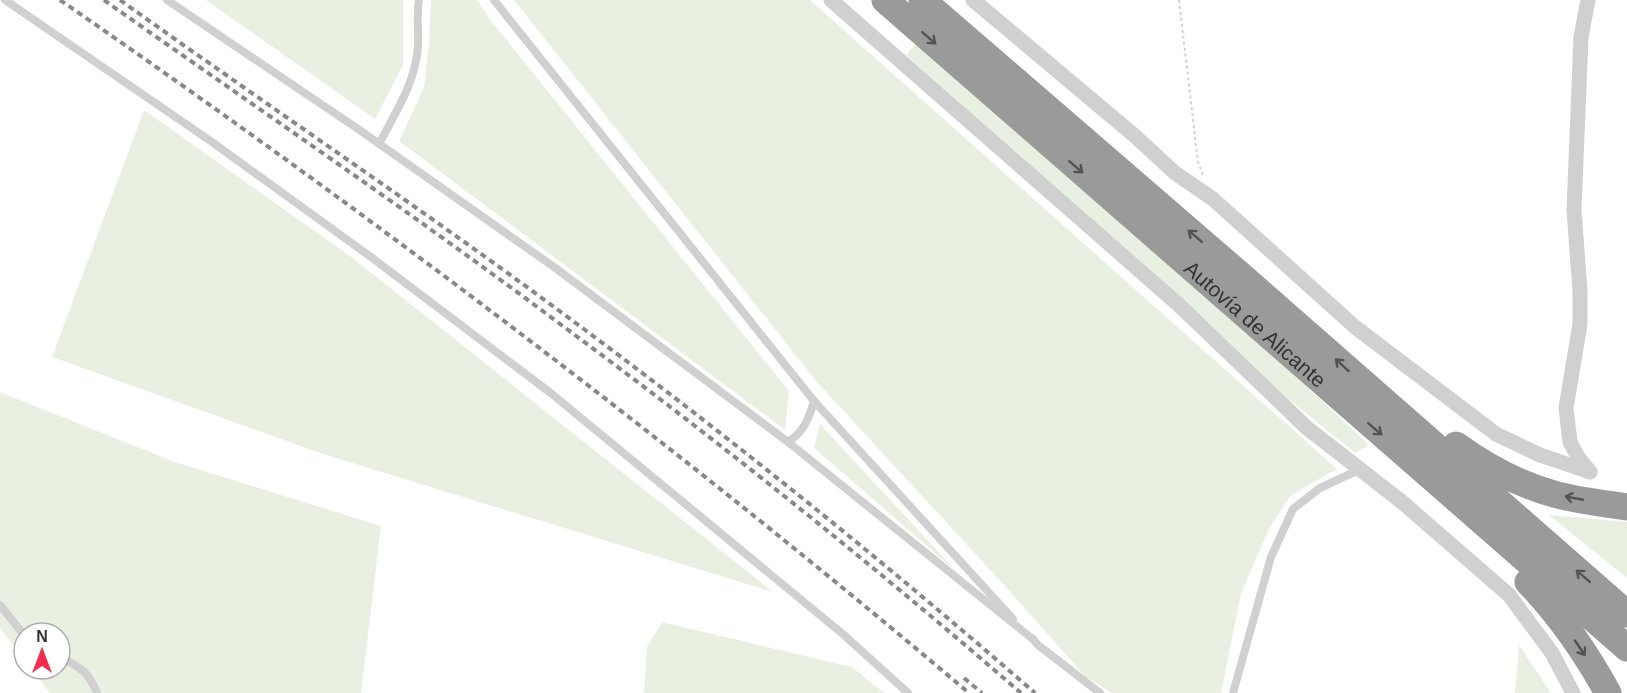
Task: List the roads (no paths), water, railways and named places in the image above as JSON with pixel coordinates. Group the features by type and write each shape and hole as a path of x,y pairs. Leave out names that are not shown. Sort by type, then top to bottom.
{"highway":[{"name":"Autovía de Alicante","path":"885,0 1627,648"},
{"name":"Autovía de Alicante","path":"922,0 1627,614"},
{"path":"1385,404 1415,417 1484,465 1522,483 1556,495 1627,507"},
{"path":"1480,520 1499,552 1552,607 1596,670 1608,693"}],"street":[{"path":"831,0 1180,306 1307,428 1361,469 1509,595 1552,652 1573,693"},
{"path":"974,0 1176,173 1213,199 1355,327 1496,434 1540,455 1590,472 1570,442 1566,408 1580,324 1574,210 1581,37 1588,0"}],"lane":[{"path":"5,0 212,141 371,257 552,394 844,635 908,693"},
{"path":"167,0 379,144 554,267 788,442 1100,693"},
{"path":"379,144 412,78 418,46 416,14 419,0"},
{"path":"494,0 814,400 1034,640"},
{"path":"788,442 797,437 808,421 814,400"},
{"path":"1233,693 1271,557 1293,509 1320,488 1361,469"},
{"path":"0,605 13,621"},
{"path":"72,662 87,674 97,693"}],"railway":[{"path":"60,0 293,165 523,335 748,511 969,693"},
{"path":"104,0 444,239 616,366 792,502 1021,693"},
{"path":"120,0 455,235 639,370 840,528 1035,693"},
{"path":"964,678 982,693"}]}
